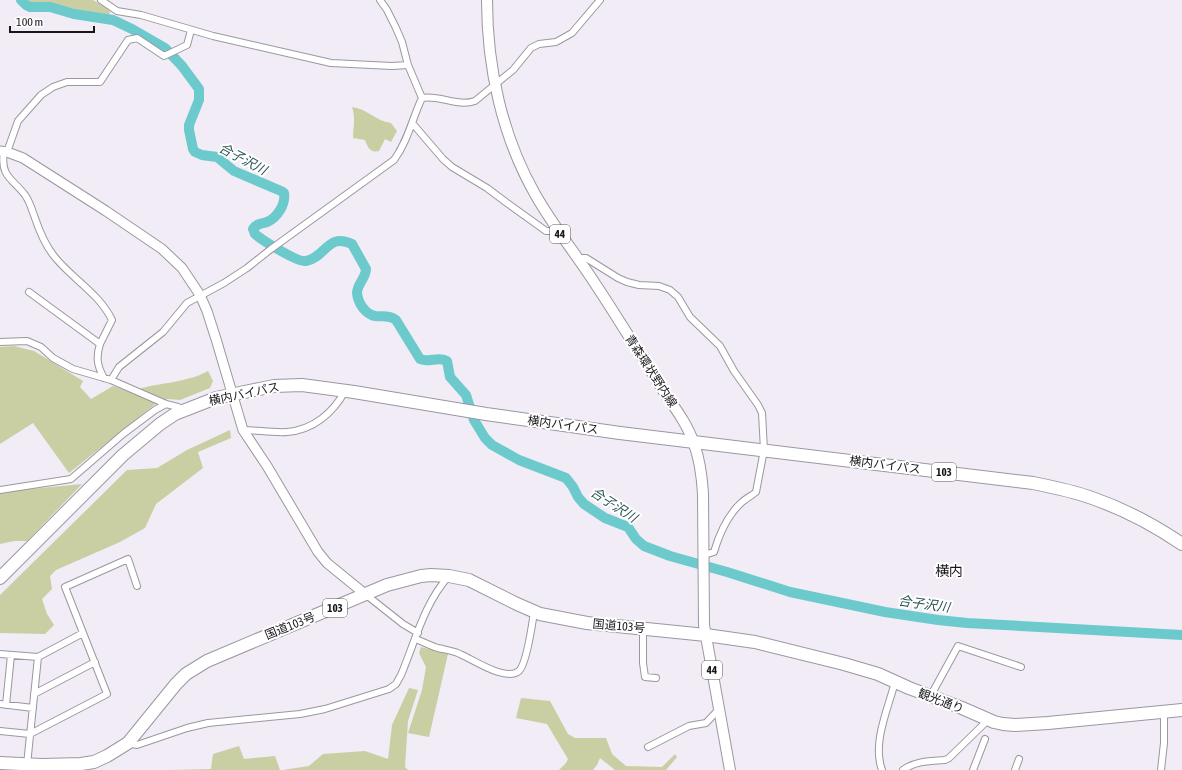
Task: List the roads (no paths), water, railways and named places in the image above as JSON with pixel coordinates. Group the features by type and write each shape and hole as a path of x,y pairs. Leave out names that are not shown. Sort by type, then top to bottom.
{"highway":[{"name":"横内バイパス","path":"0,578 123,455 160,424 175,414 216,398 274,386 302,384 486,414 694,443 1006,478 1067,490 1091,497 1126,511 1182,544"},
{"name":"国道103号","path":"0,763 81,764 94,762 128,743 176,684 194,668 207,661 365,594 407,579 431,575 449,576 469,580 534,612 587,623 706,635"},
{"name":"観光通り","path":"706,635 755,642 878,674 930,697 988,720 1003,724 1015,725 1182,710"}],"main road":[{"name":"青森環状野内線","path":"487,0 488,38 492,69 498,97 514,149 535,194 680,414 694,443 702,475 704,625 730,770"}],"street":[{"path":"101,0 117,11 141,14 191,30 249,45 331,63 392,66 408,65"},
{"path":"111,380 119,367 163,332 187,303 224,283 247,268 394,160 399,153 413,124 422,98 408,65 402,42 396,28 380,0"},
{"path":"422,98 436,98 458,104 468,104 475,101 513,70 531,48 539,44 556,42 572,33 600,0"},
{"path":"104,378 100,370 97,356 100,344 112,320 109,313 88,288 53,256 26,196 3,169 2,162 4,151 18,121 41,95 53,87 68,82 100,82 128,40 137,38 164,56 187,45 191,30"},
{"path":"413,124 443,159 452,167 487,188 546,232 558,231"},
{"path":"4,151 19,156 162,249 182,268 200,295 216,339 243,430 267,466 318,552 327,563 417,636 437,648 462,654 483,666 496,671 516,673 519,670 524,662 534,612"},
{"path":"576,258 586,258 627,282 639,285 660,286 670,290 678,297 690,317 720,346 734,371 762,413 764,450 756,492 741,503 723,527 714,552 704,556"},
{"path":"29,292 100,344"},
{"path":"0,342 27,341 41,347 53,358 72,369 111,380 166,404 185,410"},
{"path":"243,430 286,432 313,425 325,417 339,403 345,391"},
{"path":"0,490 71,479 123,434 155,410 166,404"},
{"path":"0,731 30,734 107,694 65,587 128,559 137,586"},
{"path":"128,743 137,745 187,728 208,723 300,714 325,709 389,689 396,684 401,675 430,602 449,576"},
{"path":"643,628 643,664 645,677 656,678"},
{"path":"0,654 38,657 83,633"},
{"path":"930,697 958,646 1021,667"},
{"path":"11,654 3,705 33,708"},
{"path":"27,764 38,657"},
{"path":"34,694 95,662"},
{"path":"882,770 879,759 880,742 882,729 895,682"},
{"path":"648,747 690,726 706,723 719,708"},
{"path":"1161,770 1164,743 1164,711"},
{"path":"902,770 918,762 945,760 949,758 988,720"},
{"path":"973,770 985,739"},
{"path":"1015,770 1019,759"}],"waterway":[{"name":"合子沢川","path":"21,0 30,7 50,7 74,14 113,20 165,48 182,66 199,89 199,100 189,125 193,149 195,152 202,155 217,157 234,171 284,193 284,202 280,210 271,220 256,226 253,229 255,234 280,250 302,261 312,259 332,243 337,241 344,241 352,244 366,269 365,275 357,290 359,301 363,308 371,315 394,318 420,359 440,359 447,361 450,377 466,395 474,420 485,438 492,445 519,460 566,478 584,504 605,518 628,527 636,539 644,546 670,556 790,592 885,612 967,623 1182,635"}],"district":[{"name":"横内","path":"949,571"}]}
